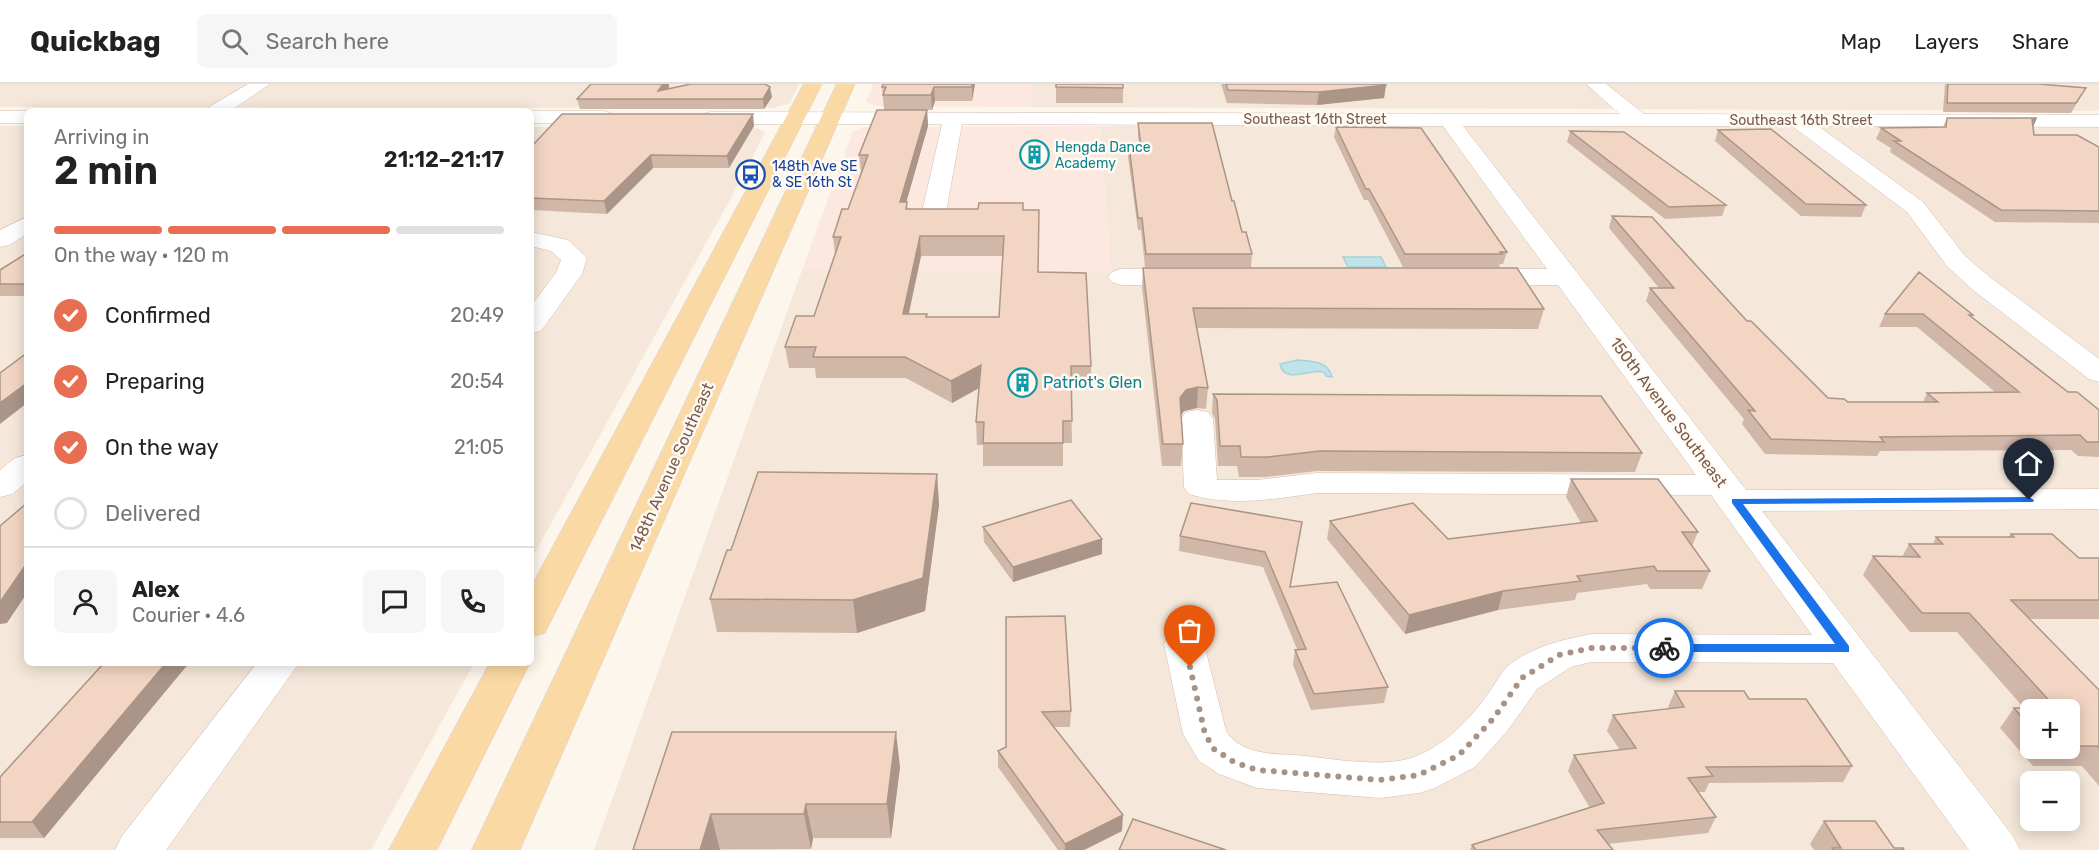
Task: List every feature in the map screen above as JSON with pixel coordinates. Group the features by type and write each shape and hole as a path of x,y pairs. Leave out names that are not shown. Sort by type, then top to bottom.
{"main road":[{"path":"534,617 813,84"},
{"name":"148th Avenue Southeast","path":"496,850 846,84"},
{"path":"413,850 508,666"}],"street":[{"path":"221,108 261,84"},
{"path":"1595,84 1638,119"},
{"path":"0,117 24,117"},
{"path":"534,117 620,117"},
{"name":"Southeast 16th Street","path":"692,117 2099,122"},
{"path":"934,212 953,118"},
{"name":"150th Avenue Southeast","path":"1448,119 1996,850"},
{"path":"1796,120 1915,207 1956,261 1982,284 2099,373"},
{"path":"2077,121 2099,132"},
{"path":"0,240 24,226"},
{"path":"534,240 559,245 574,258 569,274 534,321"},
{"path":"1121,276 1212,277"},
{"path":"1452,277 1568,277"},
{"path":"1197,419 1201,487 1208,491 1252,490 1317,483 2099,500"},
{"path":"0,487 24,467"},
{"path":"1184,644 1205,734 1214,749 1234,762 1257,770 1380,780 1419,775 1459,755 1493,719 1522,678 1559,655 1592,648 1845,649"},
{"path":"139,850 277,666"}],"shaded area":[{"path":"0,84 799,84 790,103 773,108 0,107"},
{"path":"873,84 1032,84 1030,107 875,106 866,102"},
{"path":"1032,84 2099,84 2099,111 1030,107"},
{"path":"0,126 24,126 24,666 472,666 371,850 0,850"},
{"path":"1100,126 2099,126 2099,850 594,850 802,270 1111,271"},
{"path":"1100,126 1111,271 802,270 853,131 864,127"},
{"path":"534,127 757,128 765,132 742,178 534,555"}],"water":[{"path":"1343,257 1381,257 1386,267 1348,267"},
{"path":"1297,360 1323,365 1332,377 1319,371 1287,374 1280,364"}],"building":[{"path":"591,84 663,84 658,91 691,84 765,84 770,87 763,99 577,99"},
{"path":"883,84 972,84 972,87 934,87 931,95 883,95 886,87 882,87"},
{"path":"1056,84 1123,84 1123,88 1056,87"},
{"path":"1226,84 1386,85 1319,92 1228,90"},
{"path":"1948,84 2039,84 2086,88 2076,103 1947,103"},
{"path":"877,110 927,110 900,202 907,202 906,209 978,209 979,203 1023,203 1023,210 1039,210 1038,272 1086,273 1091,366 1071,366 1072,421 1063,421 1063,443 983,443 984,422 976,422 981,365 951,381 905,357 813,357 816,347 785,347 796,316 814,316 841,237 833,237 842,209 848,209 868,155 859,155","holes":["920,236 1004,236 999,317 926,317 927,314 903,314"]},
{"path":"562,114 753,114 727,156 651,155 604,201 534,198 534,144"},
{"path":"1947,118 2037,118 2032,119 2034,135 2077,135 2099,147 2099,211 2001,210 1894,141 1901,141 1881,128 1946,127"},
{"path":"1138,123 1212,123 1232,201 1234,201 1242,232 1246,232 1252,254 1146,254 1142,218 1138,218 1129,146 1141,146"},
{"path":"1336,127 1421,128 1507,252 1500,252 1502,254 1405,254 1369,189 1366,189"},
{"path":"1771,129 1866,205 1806,204 1718,130"},
{"path":"1570,131 1624,132 1726,205 1669,207"},
{"path":"1612,216 1652,217 1747,321 1751,321 1828,398 1844,399 1848,402 1938,402 1927,393 2019,392 1923,314 1885,314 1919,272 1973,315 1969,315 2068,392 2077,392 2099,410 2099,442 2087,442 2080,435 1880,437 1884,442 1771,439 1748,410 1755,411 1650,288 1674,288"},
{"path":"24,255 24,284 0,284 0,270"},
{"path":"1143,268 1517,268 1544,309 1193,308 1208,388 1198,387 1186,390 1180,398 1183,444 1163,444"},
{"path":"24,355 24,385 0,403 0,373"},
{"path":"1213,394 1601,396 1642,453 1320,451 1268,457 1241,457 1240,446 1220,446 1217,400"},
{"path":"758,472 937,474 923,578 853,600 710,599 727,550 731,550"},
{"path":"1571,479 1658,479 1698,532 1682,532 1710,571 1657,571 1654,566 1577,576 1581,581 1503,591 1409,615 1330,521 1413,503 1448,539 1597,521"},
{"path":"1071,500 1102,539 1013,567 983,527"},
{"path":"1191,503 1302,522 1290,587 1337,582 1388,687 1314,694 1295,650 1306,649 1265,552 1180,536"},
{"path":"24,506 24,567 0,602 0,526"},
{"path":"2011,534 2052,534 2079,558 2099,558 2099,600 2011,600 2099,690 2099,748 2080,746 2080,699 2048,699 1969,613 1922,613 1873,556 1920,557 1909,544 1943,544 1936,537 2014,537"},
{"path":"1065,616 1071,711 1042,712 1123,815 1065,844 998,751 1006,747 1006,617"},
{"path":"101,666 163,666 32,822 0,822 0,777"},
{"path":"1675,691 1744,691 1749,699 1806,699 1852,766 1706,767 1713,776 1688,778 1716,817 1597,830 1613,850 1476,850 1472,845 1604,803 1574,755 1636,748 1613,715 1684,707"},
{"path":"672,732 896,732 887,804 806,804 804,814 711,814 700,850 633,850"},
{"path":"1133,819 1226,850 1119,850"},
{"path":"1824,821 1875,821 1894,848 1904,850 1833,850 1832,848 1841,848"}],"way so far":[{"path":"1190,667 1205,734 1214,749 1234,762 1257,770 1380,780 1419,775 1459,755 1493,719 1522,678 1559,655 1592,648 1664,648"}],"place":[{"name":"Hengda Dance Academy","path":"1034,155"},
{"name":"148th Ave SE & SE 16th St","path":"751,174"},
{"name":"Patriot's Glen","path":"1022,382"}],"route":[{"path":"1664,648 1845,649 1736,501 2029,500"}]}
